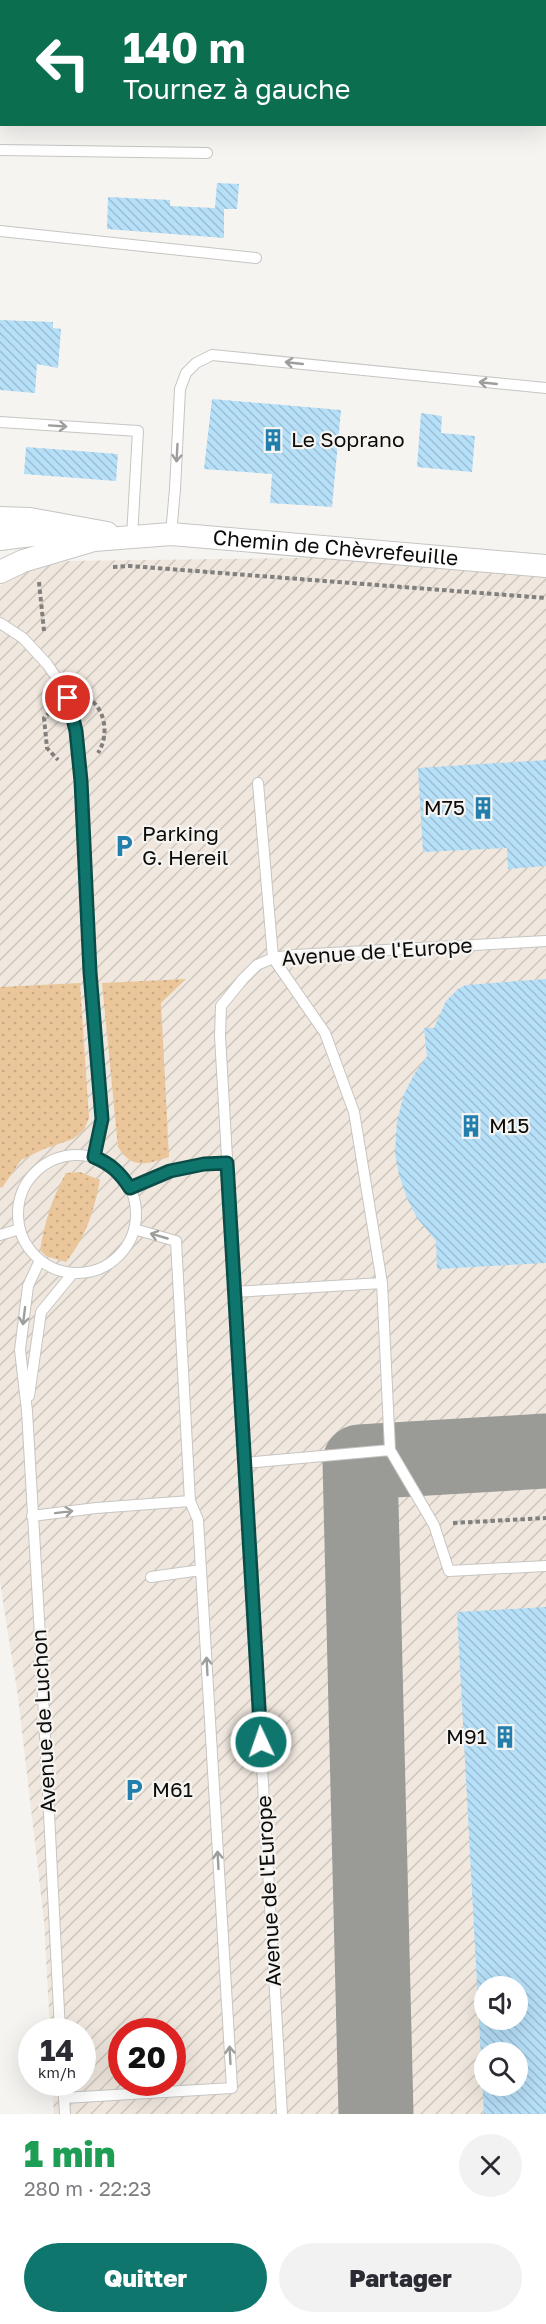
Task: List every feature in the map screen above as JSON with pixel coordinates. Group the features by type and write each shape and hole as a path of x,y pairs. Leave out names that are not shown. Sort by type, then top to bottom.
{"street":[{"name":"Chemin de Chèvrefeuille","path":"0,518 30,519 129,537"},
{"name":"Chemin de Chèvrefeuille","path":"0,540 32,535 94,540 171,534 546,568"},
{"name":"Chemin de Chèvrefeuille","path":"0,572 23,561 94,540"}],"lane":[{"path":"0,150 207,153"},
{"path":"0,231 256,258"},
{"path":"171,534 180,389 186,373 205,357 212,355 546,388"},
{"path":"0,422 138,431 129,537"},
{"path":"0,623 23,638 47,664 63,687 76,731 81,781 90,972 102,1119 94,1157"},
{"path":"258,783 273,958 325,1033 354,1112 382,1283 390,1450 434,1525 449,1571 546,1566"},
{"name":"Avenue de l'Europe","path":"282,2114 234,1292 220,1036 221,1006 257,965 273,958 546,941"},
{"path":"81,1154 94,1157 107,1162 121,1174 130,1188 135,1203 134,1229 129,1242 112,1262 87,1272 73,1273 56,1269 40,1260 28,1246 20,1228 19,1203 24,1188 33,1174 49,1161 68,1155 81,1154"},
{"path":"130,1188 170,1171 204,1164 227,1163"},
{"path":"0,1235 20,1228"},
{"path":"64,2114 64,2098 232,2088 198,1520 190,1501 176,1241 134,1229"},
{"path":"27,1412 20,1350 28,1286 40,1260"},
{"path":"27,1412 41,1312 73,1273"},
{"path":"234,1292 382,1283"},
{"name":"Avenue de Luchon","path":"27,1412 59,2018"},
{"path":"244,1463 390,1450"},
{"path":"32,1516 96,1508 190,1501"},
{"path":"151,1577 201,1570"}],"path":[{"path":"107,567 130,566 546,598"},
{"path":"38,577 47,664"},
{"path":"434,1525 546,1518"}],"shaded area":[{"path":"459,556 546,564 546,2114 54,2114 53,2096 96,2096 96,2018 49,2018 44,1921 18,1697 0,1582 0,586 14,573 68,561"},
{"path":"186,979 161,1003 169,1157 147,1163 134,1162 118,1147 102,983"},
{"path":"80,983 89,1118 84,1130 73,1139 21,1160 2,1188 0,1187 0,987"},
{"path":"80,1172 100,1180 88,1223 79,1243 66,1262 46,1256 40,1250 44,1229 61,1182 66,1173"}],"building":[{"path":"217,183 239,184 237,209 224,209 224,238 107,229 108,197 170,200 170,206 215,208"},
{"path":"0,320 53,322 53,328 61,329 58,368 37,364 35,393 0,390"},
{"name":"Le Soprano","path":"212,399 341,410 332,507 270,503 272,474 204,469"},
{"path":"421,413 442,416 441,433 475,436 472,472 417,467"},
{"path":"26,447 118,454 116,481 24,474"},
{"name":"M75","path":"546,760 546,866 508,869 507,848 423,852 418,768"},
{"name":"M15","path":"546,979 546,1263 437,1269 436,1241 417,1218 407,1198 399,1175 395,1153 397,1121 404,1094 427,1057 424,1028 434,1028 446,1001 458,989 466,985"},
{"name":"M91","path":"546,1607 546,2114 484,2114 483,2096 528,2096 528,2042 480,2042 479,2030 528,2030 528,1976 477,1976 457,1612"}],"taxiway":[{"path":"376,2114 360,1462 546,1451"}],"place":[{"name":"Le Soprano","path":"273,440"},
{"name":"M75","path":"483,808"},
{"name":"Parking G. Hereil","path":"124,846"},
{"name":"M15","path":"471,1126"},
{"name":"M91","path":"505,1737"},
{"name":"M61","path":"134,1790"}],"route":[{"path":"68,698 76,731 81,781 90,972 102,1119 94,1157 107,1162 121,1174 130,1188 170,1171 204,1164 227,1163 261,1742"}]}
